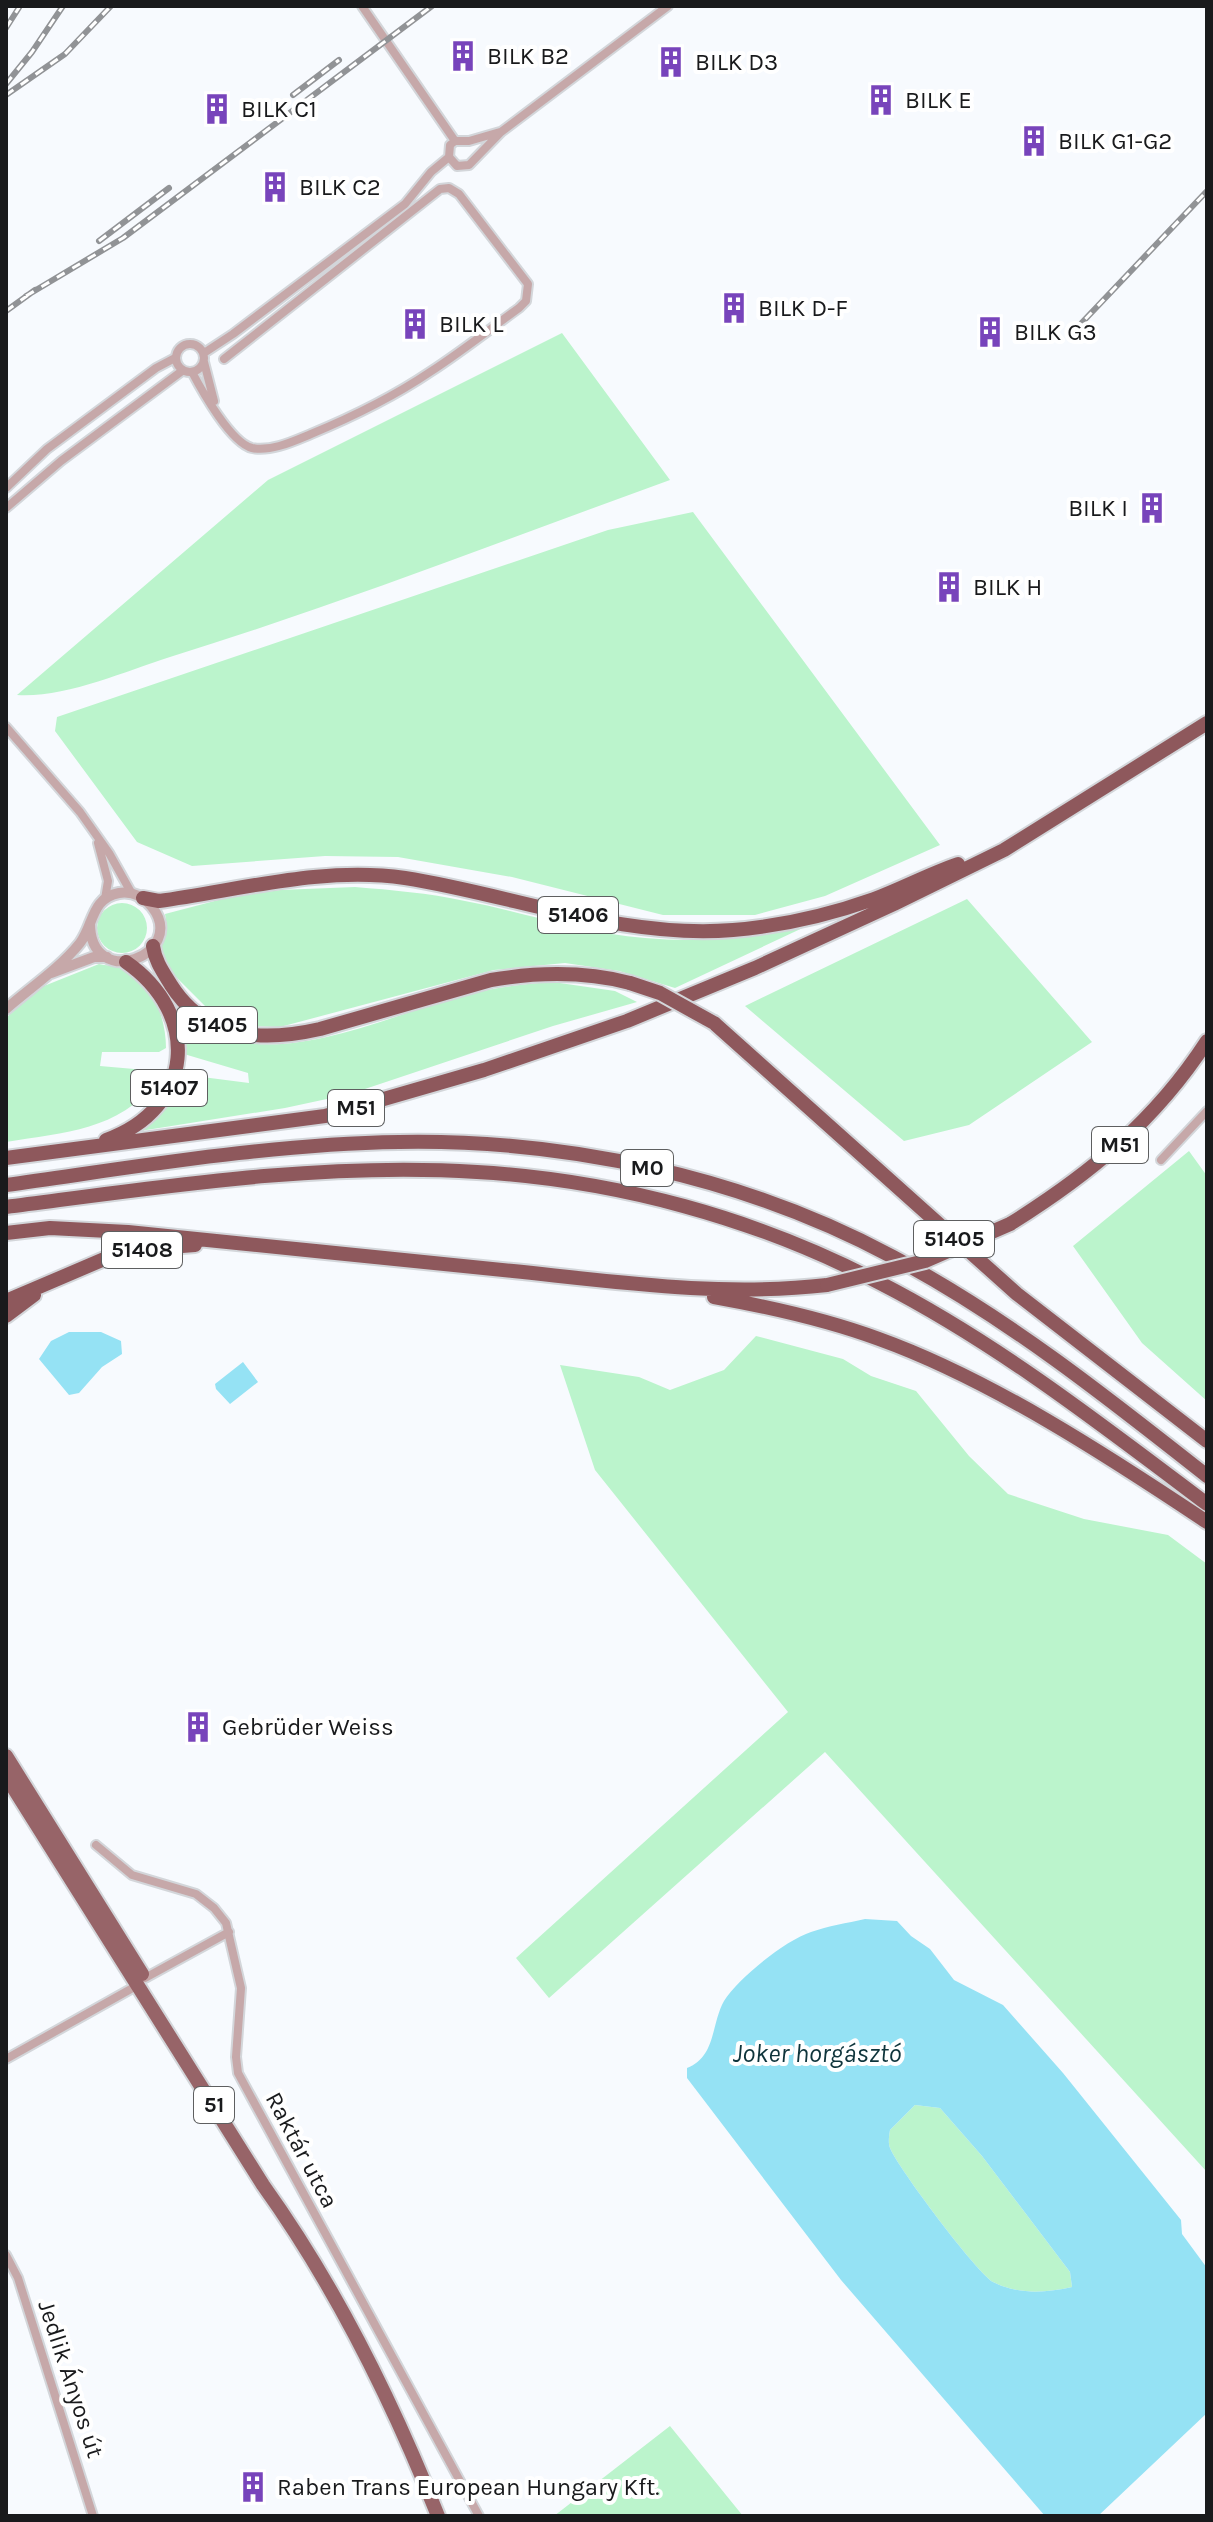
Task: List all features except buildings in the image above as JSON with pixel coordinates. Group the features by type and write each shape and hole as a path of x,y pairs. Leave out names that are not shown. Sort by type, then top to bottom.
{"highway":[{"name":"M51","path":"75,1150 325,1116 484,1070 667,1005 894,904 1004,850 1207,723"},
{"name":"51406","path":"138,896 159,901 206,895 270,881 358,875 402,878 617,924 668,930 729,930 768,927 825,915 876,898 936,872 1004,850"},
{"name":"51405","path":"153,946 155,958 181,998 204,1018 221,1028 258,1037 320,1029 491,980 519,975 585,975 630,983 660,993 714,1023 1017,1294 1207,1441"},
{"name":"51407","path":"75,1150 125,1132 145,1120 161,1103 174,1078 178,1048 174,1027 149,980 126,962"},
{"name":"M51","path":"651,1285 739,1291 827,1285 925,1261 1010,1224 1058,1195 1113,1152 1161,1103 1207,1041"},
{"name":"M0","path":"6,1185 251,1152 398,1142 534,1147 667,1173 779,1207 891,1256 1007,1326 1207,1476"},
{"path":"6,1158 75,1150"},
{"name":"M0","path":"6,1207 283,1176 420,1170 476,1171 562,1180 662,1201 786,1240 879,1282 987,1345 1207,1504"},
{"path":"6,1233 50,1228 89,1229 651,1285 804,1316 907,1350 956,1372 1068,1434 1207,1522"},
{"name":"51408","path":"6,1316 51,1282 109,1257 143,1249 239,1243"},
{"path":"6,1301 51,1282"}],"main road":[{"name":"51","path":"6,1756 263,2185 292,2225 388,2403 438,2516"},
{"name":"51","path":"6,1776 141,1981"}],"street":[{"path":"362,6 455,141"},
{"path":"449,157 457,166 463,167 473,162 501,132 668,6"},
{"path":"6,508 61,461 187,372 200,369 204,357 405,204 431,172 449,157 450,145 455,141 469,141 501,132"},
{"path":"469,141 476,150 476,156"},
{"path":"175,358 246,446 263,449 291,443 350,418 429,373 519,308 526,301 528,284 459,194 449,188 440,189 224,359"},
{"path":"6,488 47,449 156,368 175,358 179,348 188,344 197,346 204,357 212,396 221,417"},
{"path":"6,727 80,812 138,896 151,904 159,920 158,935 146,955 126,962 94,957 46,975"},
{"path":"6,1009 80,942 94,912 105,899 108,881 95,834"},
{"name":"51406","path":"105,899 117,894 138,896"},
{"path":"90,923 94,944 107,957"},
{"path":"1161,1160 1207,1111"},
{"name":"Raktár utca","path":"96,1845 132,1875 196,1894 214,1908 226,1923 241,1988 236,2057 238,2073 479,2516"},
{"path":"6,2059 229,1932"},
{"name":"Jedlik Ányos út","path":"6,2255 18,2278 93,2516"}],"green space":[{"path":"562,333 670,480 296,616 114,676 55,692 17,695 268,480"},
{"path":"693,512 940,845 825,896 755,915 663,915 512,877 398,857 325,856 192,866 137,842 55,731 57,717 608,530"},
{"path":"355,887 451,898 599,932 645,938 727,938 809,925 675,988 619,971 565,963 494,970 280,1027 239,1026 208,1009 172,973 160,951 167,927 165,914 226,898 280,890"},
{"path":"967,899 1092,1042 969,1125 904,1141 745,1006"},
{"path":"122,903 139,911 147,928 139,945 122,953 105,945 97,928 105,911"},
{"path":"99,964 126,970 146,986 161,1016 166,1048 159,1052 102,1052 100,1066 157,1071 158,1081 142,1098 108,1120 70,1131 6,1142 6,1018 39,988"},
{"path":"553,982 615,991 637,1002 553,1026 350,1094 285,1108 134,1132 179,1074 249,1083 248,1073 184,1054 182,1025 161,983 185,1013 202,1028 230,1040 261,1044 293,1043 326,1037 476,992"},
{"path":"1189,1151 1207,1176 1207,1401 1142,1343 1073,1246"},
{"path":"756,1336 843,1359 871,1376 916,1391 969,1456 1008,1494 1084,1519 1168,1535 1207,1564 1207,2172 825,1752 549,1998 516,1958 788,1712 595,1470 560,1365 639,1377 670,1390 724,1370"},
{"path":"915,2105 940,2108 982,2156 1070,2272 1072,2287 1042,2291 1013,2289 993,2282 971,2260 922,2197 890,2148 890,2130"},
{"path":"670,2426 743,2516 554,2516"}],"water":[{"path":"69,1332 101,1332 121,1341 122,1354 102,1367 79,1393 69,1395 39,1359 51,1341"},
{"path":"243,1362 258,1382 230,1404 215,1384"},
{"name":"Joker horgásztó","path":"865,1919 897,1921 930,1949 954,1980 1003,2005 1063,2073 1181,2220 1182,2234 1207,2268 1207,2413 1098,2516 1045,2516 841,2280 687,2078 687,2068 696,2063 708,2048 724,2001 751,1971 801,1936","holes":["915,2105 940,2108 982,2156 1070,2272 1072,2287 1032,2292 993,2282 955,2241 922,2197 890,2148 890,2130"]}],"railway":[{"path":"6,28 20,6"},
{"path":"6,84 63,6"},
{"path":"6,95 65,54 111,6"},
{"path":"26,296 123,238 432,6"},
{"path":"293,95 339,60"},
{"path":"99,241 169,188"},
{"path":"1073,332 1207,191"},
{"path":"6,311 35,290"}],"place":[{"name":"BILK B2","path":"463,56"},
{"name":"BILK D3","path":"671,62"},
{"name":"BILK E","path":"881,100"},
{"name":"BILK C1","path":"217,109"},
{"name":"BILK G1-G2","path":"1034,141"},
{"name":"BILK C2","path":"275,187"},
{"name":"BILK D-F","path":"734,308"},
{"name":"BILK L","path":"415,324"},
{"name":"BILK G3","path":"990,332"},
{"name":"BILK I","path":"1152,508"},
{"name":"BILK H","path":"949,587"},
{"name":"Gebrüder Weiss","path":"198,1727"},
{"name":"Raben Trans European Hungary Kft.","path":"253,2487"}]}
